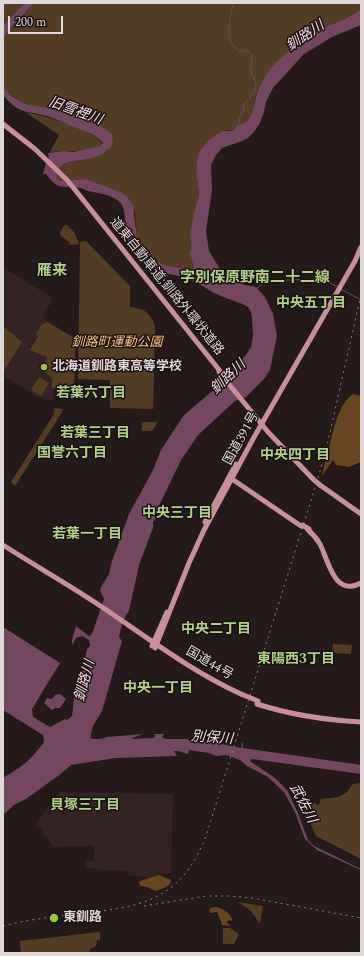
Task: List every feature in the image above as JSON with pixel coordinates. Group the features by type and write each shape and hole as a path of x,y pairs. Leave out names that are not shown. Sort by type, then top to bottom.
{"highway":[{"name":"道東自動車道;釧路外環状道路","path":"3,124 16,133 42,156 67,182 269,432 326,490 361,512"},
{"name":"道東自動車道;釧路外環状道路","path":"3,124 42,156"},
{"name":"国道391号","path":"154,646 198,534 361,246"},
{"path":"231,478 302,525 316,537 338,582 347,586 355,586 361,582"},
{"name":"道東自動車道;釧路外環状道路","path":"320,484 361,512"},
{"path":"326,490 361,518"},
{"name":"国道44号","path":"3,545 100,608 154,646 240,695 257,702 306,713 361,720"},
{"name":"国道44号","path":"3,549 100,608"}],"shaded area":[{"path":"3,267 53,298 43,318 76,338 75,390 54,389 53,401 41,399 3,376"},
{"path":"353,394 361,396 361,462 349,467 336,465 333,460 322,476 340,410"},
{"path":"60,792 173,794 171,873 157,874 156,877 151,878 127,875 127,871 85,868 86,861 94,861 94,846 53,847 47,837 43,835 41,829 35,825"},
{"path":"159,875 171,880 170,884 156,891 140,886 140,881"},
{"path":"215,907 228,913 233,921 229,920 226,922 230,926 222,925 217,912 211,913 209,911 210,908"}],"green space":[{"path":"3,3 24,3 3,26"},
{"path":"34,3 361,3 361,9 347,18 323,28 302,40 289,51 277,62 264,79 256,96 250,117 247,121 243,124 237,125 233,131 226,130 198,154 196,170 199,195 190,232 191,250 189,252 194,267 190,270 164,265 153,259 149,253 144,251 137,238 135,212 121,192 86,179 61,181 57,179 58,171 63,164 108,151 99,125 50,108 25,104 11,96 3,87 3,39 12,26"},
{"path":"25,112 43,116 80,129 99,139 103,145 98,148 85,151 50,152 59,135"},
{"path":"64,225 67,225 74,232 79,244 70,245 69,242 61,236 60,233"},
{"name":"釧路町運動公園","path":"86,241 130,286 130,307 140,309 148,313 153,320 155,330 153,409 110,408 110,380 78,379 80,242"},
{"path":"47,322 75,339 74,388 52,388 52,378 42,370 47,357 30,350 38,337 36,334 42,324"},
{"path":"5,328 22,342 3,372 3,329"},
{"path":"39,377 49,383 41,396 31,390"},
{"path":"54,408 64,409 15,486 11,482 54,414"},
{"path":"142,422 157,423 152,431 142,431"},
{"path":"333,644 352,645 351,654 332,653"},
{"path":"361,783 361,859 316,836 302,803 315,803 319,805 321,799 343,795 353,784"},
{"path":"238,902 263,906 260,924 251,911"},
{"path":"224,928 230,928 239,934 234,944 223,944"},
{"path":"100,932 100,940 97,940 96,946 90,949 90,953 21,953 20,941"}],"water":[{"path":"24,3 34,3 12,26 3,39 3,26"},
{"name":"釧路川","path":"361,9 361,25 332,37 304,54 273,88 266,102 260,123 254,132 242,141 222,148 216,155 211,165 212,190 206,231 209,251 220,269 234,277 236,281 245,285 256,287 265,297 273,314 277,336 270,370 264,379 246,397 235,401 198,435 181,460 156,512 157,517 153,522 153,528 139,565 129,611 121,627 119,637 122,641 102,711 93,726 90,738 98,739 143,734 132,738 154,738 155,735 153,734 164,734 162,737 165,739 188,739 241,748 243,743 243,748 361,765 361,774 252,759 250,761 275,778 287,790 308,840 314,846 361,870 317,850 305,839 295,812 284,792 268,777 247,766 240,760 226,755 216,756 209,753 189,750 188,754 174,751 177,756 116,758 71,765 26,799 14,805 3,815 3,778 26,763 44,742 43,735 3,710 3,627 60,663 32,709 33,717 50,727 65,719 67,720 72,716 75,690 80,682 87,649 90,646 89,640 82,636 76,638 72,645 76,626 89,636 93,631 104,599 100,590 109,574 111,564 129,514 153,470 161,450 184,415 216,388 246,355 251,347 253,336 251,312 248,307 218,295 188,279 154,269 136,254 127,239 124,213 121,203 107,195 88,191 82,188 58,186 50,180 46,174 43,174 49,158 48,153 63,151 74,152 101,146 103,143 91,134 56,119 19,109 3,95 3,87 11,96 25,104 50,108 99,125 107,130 112,135 113,142 104,153 91,158 63,164 58,171 57,179 61,181 86,179 121,192 133,205 137,238 144,251 149,253 153,259 164,265 190,270 194,267 189,252 191,250 190,232 199,195 196,170 198,154 208,141 216,135 223,131 233,131 237,125 243,124 247,121 252,112 260,86 268,72 286,53 301,41 316,32 347,18"},
{"path":"60,694 66,699 60,708 55,708 52,710 44,703 47,698 52,699 55,695"}],"waterway":[{"path":"234,3 229,23 230,37 235,48 241,52 246,50 252,55 251,72 256,83 255,91 243,106 244,111 241,113 238,126"},
{"path":"257,289 260,285 267,281 322,279 338,287"},
{"path":"341,289 361,300"}],"railway":[{"path":"3,926 30,920 138,904 155,898 170,888 184,875 196,858 206,836 318,478 326,450 361,295"},
{"path":"144,906 206,896 230,896 252,898 361,918"}],"place":[{"name":"北海道釧路東高等学校","path":"44,367"},
{"name":"東釧路","path":"54,918"}],"district":[{"name":"雁来","path":"52,272"},
{"name":"字別保原野南二十二線","path":"255,279"},
{"name":"中央五丁目","path":"311,304"},
{"name":"若葉六丁目","path":"91,394"},
{"name":"若葉三丁目","path":"95,434"},
{"name":"国誉六丁目","path":"72,454"},
{"name":"中央四丁目","path":"295,456"},
{"name":"中央三丁目","path":"177,514"},
{"name":"若葉一丁目","path":"87,535"},
{"name":"中央二丁目","path":"216,630"},
{"name":"東陽西3丁目","path":"296,660"},
{"name":"中央一丁目","path":"158,689"},
{"name":"貝塚三丁目","path":"85,806"}],"water label":[{"name":"旧雪裡川","path":"75,112"},
{"name":"別保川","path":"212,739"},
{"name":"武佐川","path":"302,804"}]}
